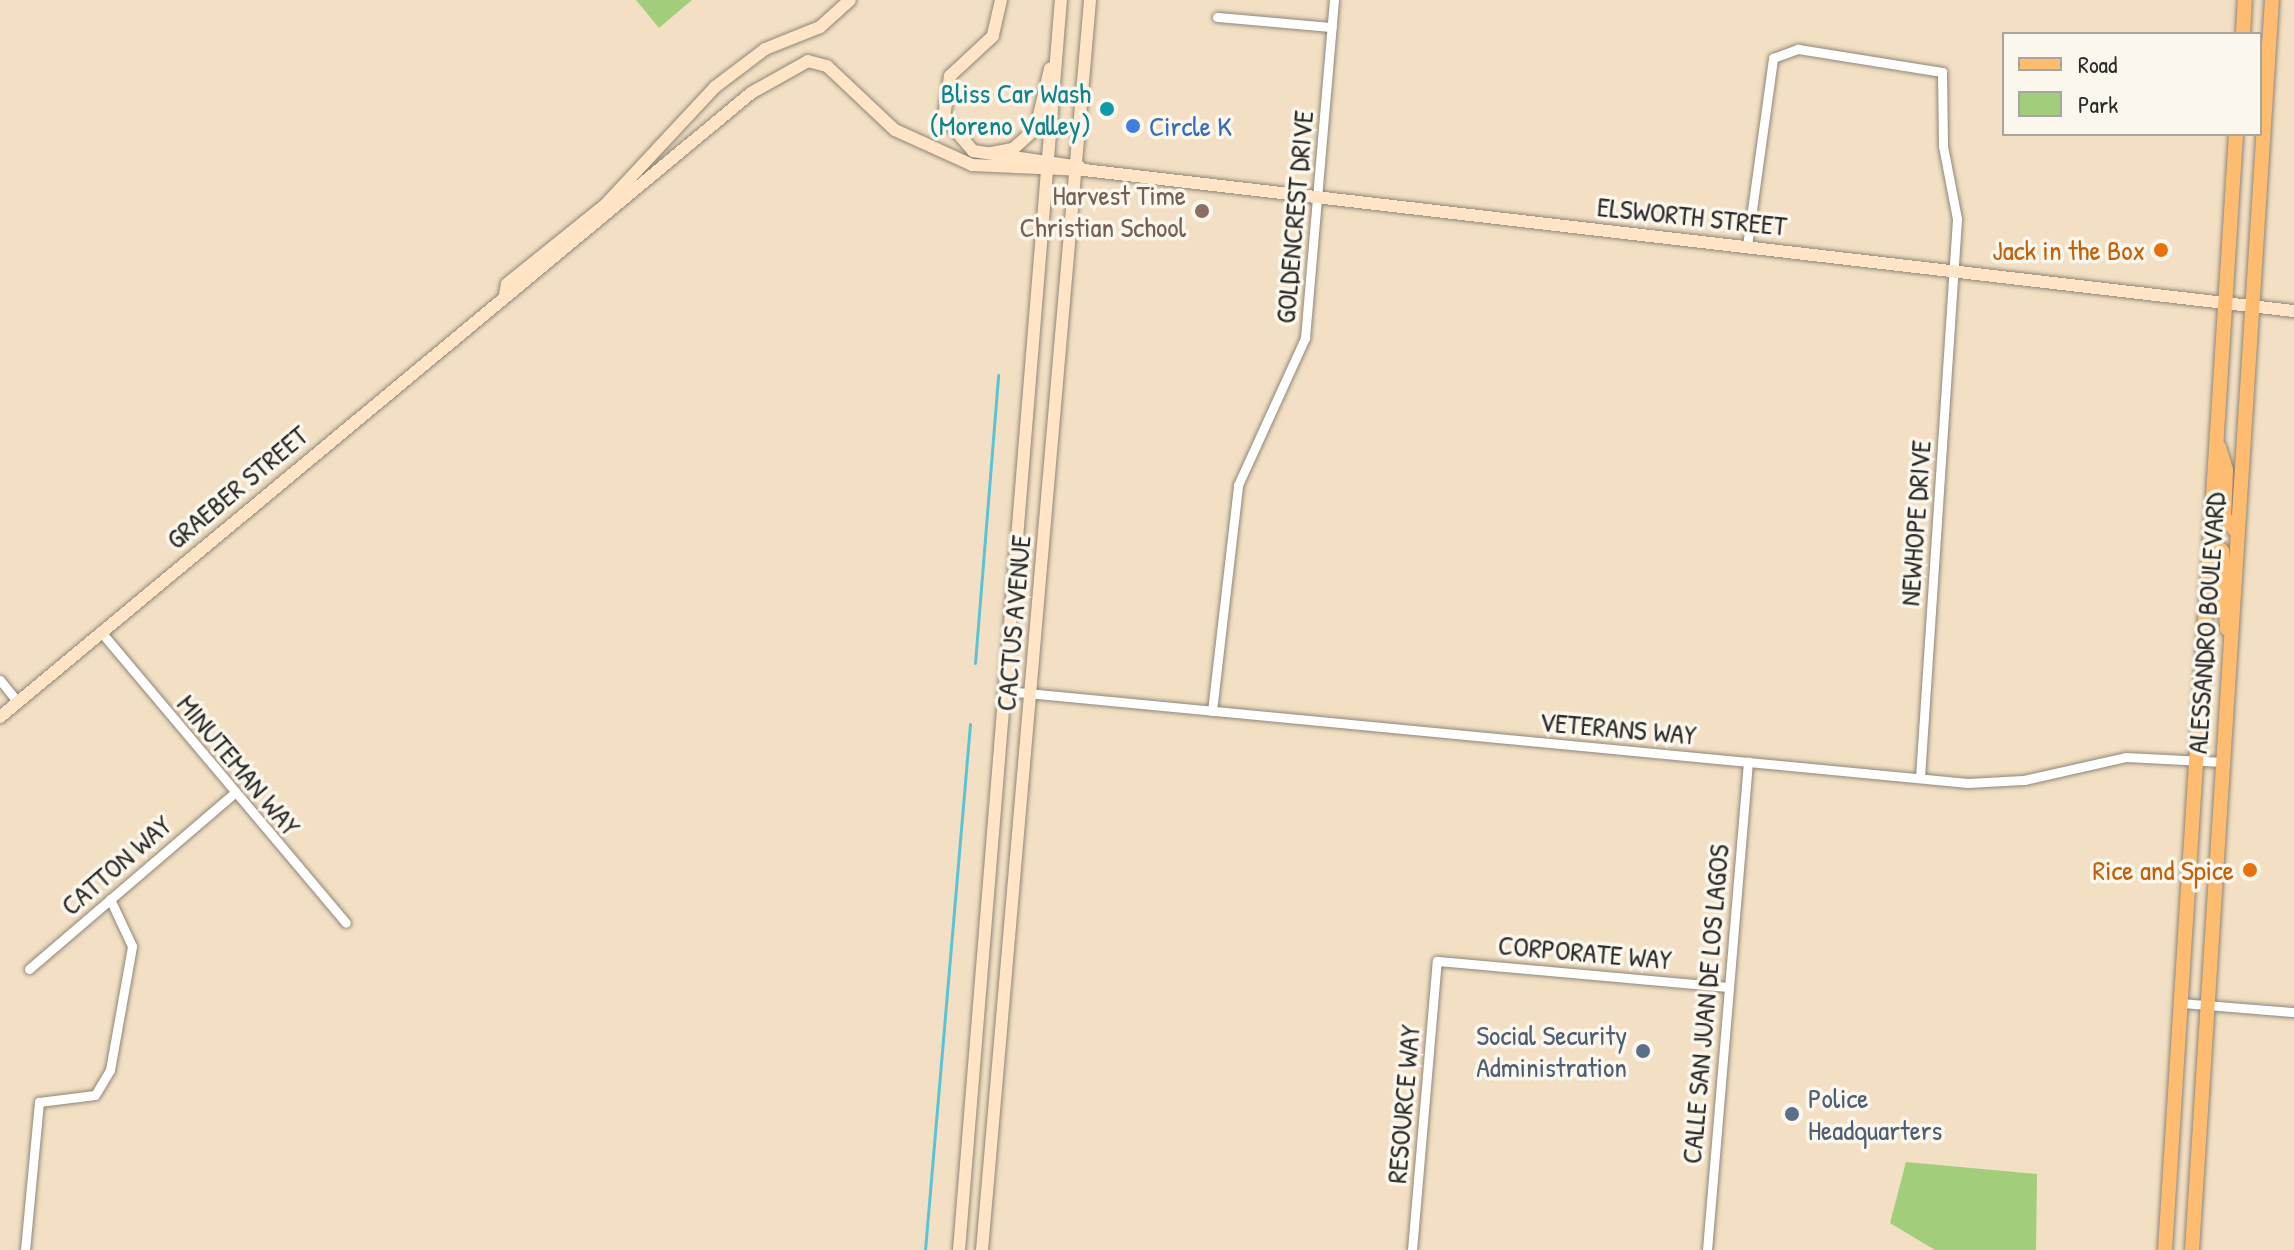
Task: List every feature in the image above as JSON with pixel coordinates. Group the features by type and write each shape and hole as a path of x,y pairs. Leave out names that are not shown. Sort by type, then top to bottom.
{"main road":[{"path":"2243,32 2245,0"},
{"name":"ALESSANDRO BOULEVARD","path":"2262,102 2265,40 2272,0"},
{"name":"ALESSANDRO BOULEVARD","path":"2165,1250 2236,136"},
{"name":"ALESSANDRO BOULEVARD","path":"2192,1250 2260,136"},
{"path":"2216,439 2226,470 2224,517 2237,532"},
{"path":"2210,539 2222,551 2220,600 2231,645"}],"street":[{"name":"GRAEBER STREET","path":"505,295 507,284 605,205 715,87 752,59 820,27 850,0"},
{"path":"944,110 950,76 993,36 1001,0"},
{"name":"CACTUS AVENUE","path":"959,1250 1061,0"},
{"name":"CACTUS AVENUE","path":"982,1250 1090,0"},
{"name":"GOLDENCREST DRIVE","path":"1212,711 1238,485 1305,338 1334,0"},
{"path":"1217,17 1332,27"},
{"path":"989,153 1013,149 1036,128 1057,43"},
{"name":"NEWHOPE DRIVE","path":"1747,246 1773,58 1798,49 1933,65 1946,82 1943,146 1957,219 1920,778"},
{"name":"GRAEBER STREET","path":"0,717 505,295 771,78 797,64 818,63 927,150 972,165 1048,166"},
{"path":"935,86 960,142 989,153 1048,166"},
{"name":"ELSWORTH STREET","path":"1048,166 2294,311"},
{"name":"MINUTEMAN WAY","path":"101,632 232,795 346,923"},
{"path":"0,680 18,702"},
{"name":"VETERANS WAY","path":"1006,691 1920,778 2001,783 2100,759 2223,762"},
{"name":"CALLE SAN JUAN DE LOS LAGOS","path":"1707,1250 1748,762"},
{"name":"CATTON WAY","path":"29,969 232,795"},
{"path":"25,1250 39,1102 95,1095 110,1070 132,946 110,899"},
{"name":"CORPORATE WAY","path":"1437,961 1729,987"},
{"name":"RESOURCE WAY","path":"1412,1250 1437,961"},
{"path":"2181,1003 2294,1012"}],"green space":[{"path":"636,0 692,0 659,28"},
{"path":"1906,1162 2037,1174 2036,1250 1935,1250 1890,1223"}],"waterway":[{"path":"975,663 998,375"},
{"path":"925,1250 970,724"}],"place":[{"name":"Bliss Car Wash (Moreno Valley)","path":"1107,109"},
{"name":"Circle K","path":"1133,126"},
{"name":"Harvest Time Christian School","path":"1202,211"},
{"name":"Jack in the Box","path":"2161,250"},
{"name":"Rice and Spice","path":"2250,870"},
{"name":"Social Security Administration","path":"1643,1051"},
{"name":"Police Headquarters","path":"1792,1114"}]}
